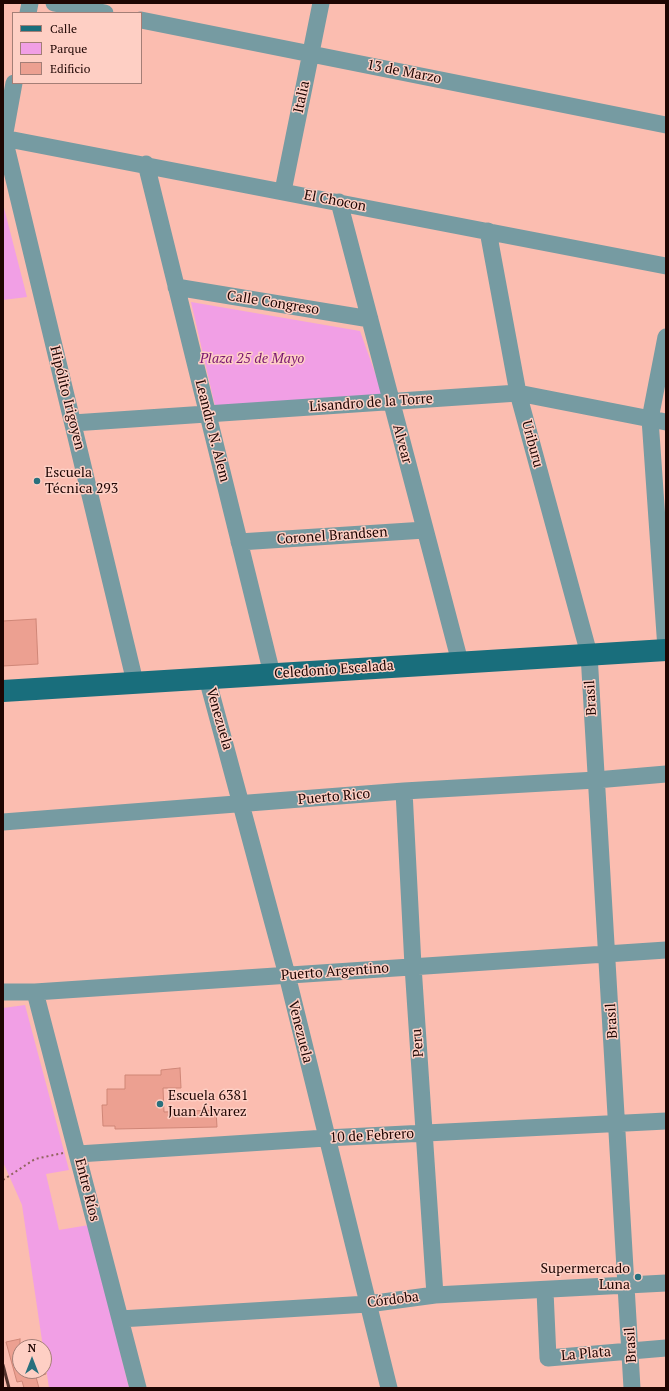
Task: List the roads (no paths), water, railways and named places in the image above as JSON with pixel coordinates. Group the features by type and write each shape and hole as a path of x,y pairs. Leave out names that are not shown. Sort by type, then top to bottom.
{"main road":[{"name":"Celedonio Escalada","path":"3,691 666,649"}],"street":[{"path":"54,3 100,12"},
{"name":"Italia","path":"283,191 321,3"},
{"name":"13 de Marzo","path":"142,20 311,53 666,126"},
{"path":"3,138 14,84"},
{"name":"El Chocon","path":"3,138 146,164 666,266"},
{"name":"Hipólito Irigoyen","path":"3,138 135,682"},
{"name":"Leandro N. Alem","path":"146,164 272,674"},
{"name":"Alvear","path":"339,202 460,662"},
{"name":"Uriburu","path":"488,231 518,393 589,654"},
{"name":"Calle Congreso","path":"176,287 370,320"},
{"path":"666,337 658,420 666,649"},
{"name":"Lisandro de la Torre","path":"73,423 518,393 658,420"},
{"name":"Coronel Brandsen","path":"239,542 425,530"},
{"name":"Brasil","path":"589,654 632,1350 632,1388"},
{"name":"Venezuela","path":"207,678 242,804 286,975 389,1388"},
{"name":"Puerto Rico","path":"3,822 404,791 596,780 666,774"},
{"name":"Peru","path":"404,791 413,966 435,1295"},
{"name":"Puerto Argentino","path":"3,992 35,992 666,950"},
{"name":"Entre Ríos","path":"35,992 138,1388"},
{"name":"10 de Febrero","path":"78,1154 326,1138 618,1124 666,1120"},
{"name":"Córdoba","path":"120,1319 368,1304 435,1295 545,1291 627,1284 666,1283"},
{"name":"La Plata","path":"545,1291 548,1358 666,1348"}],"railway":[{"path":"3,1365 9,1388"}],"place":[{"name":"Escuela Técnica 293","path":"37,481"},
{"name":"Escuela 6381 Juan Álvarez","path":"160,1104"},
{"name":"Supermercado Luna","path":"638,1277"}],"park label":[{"name":"Plaza 25 de Mayo","path":"252,359"}]}
